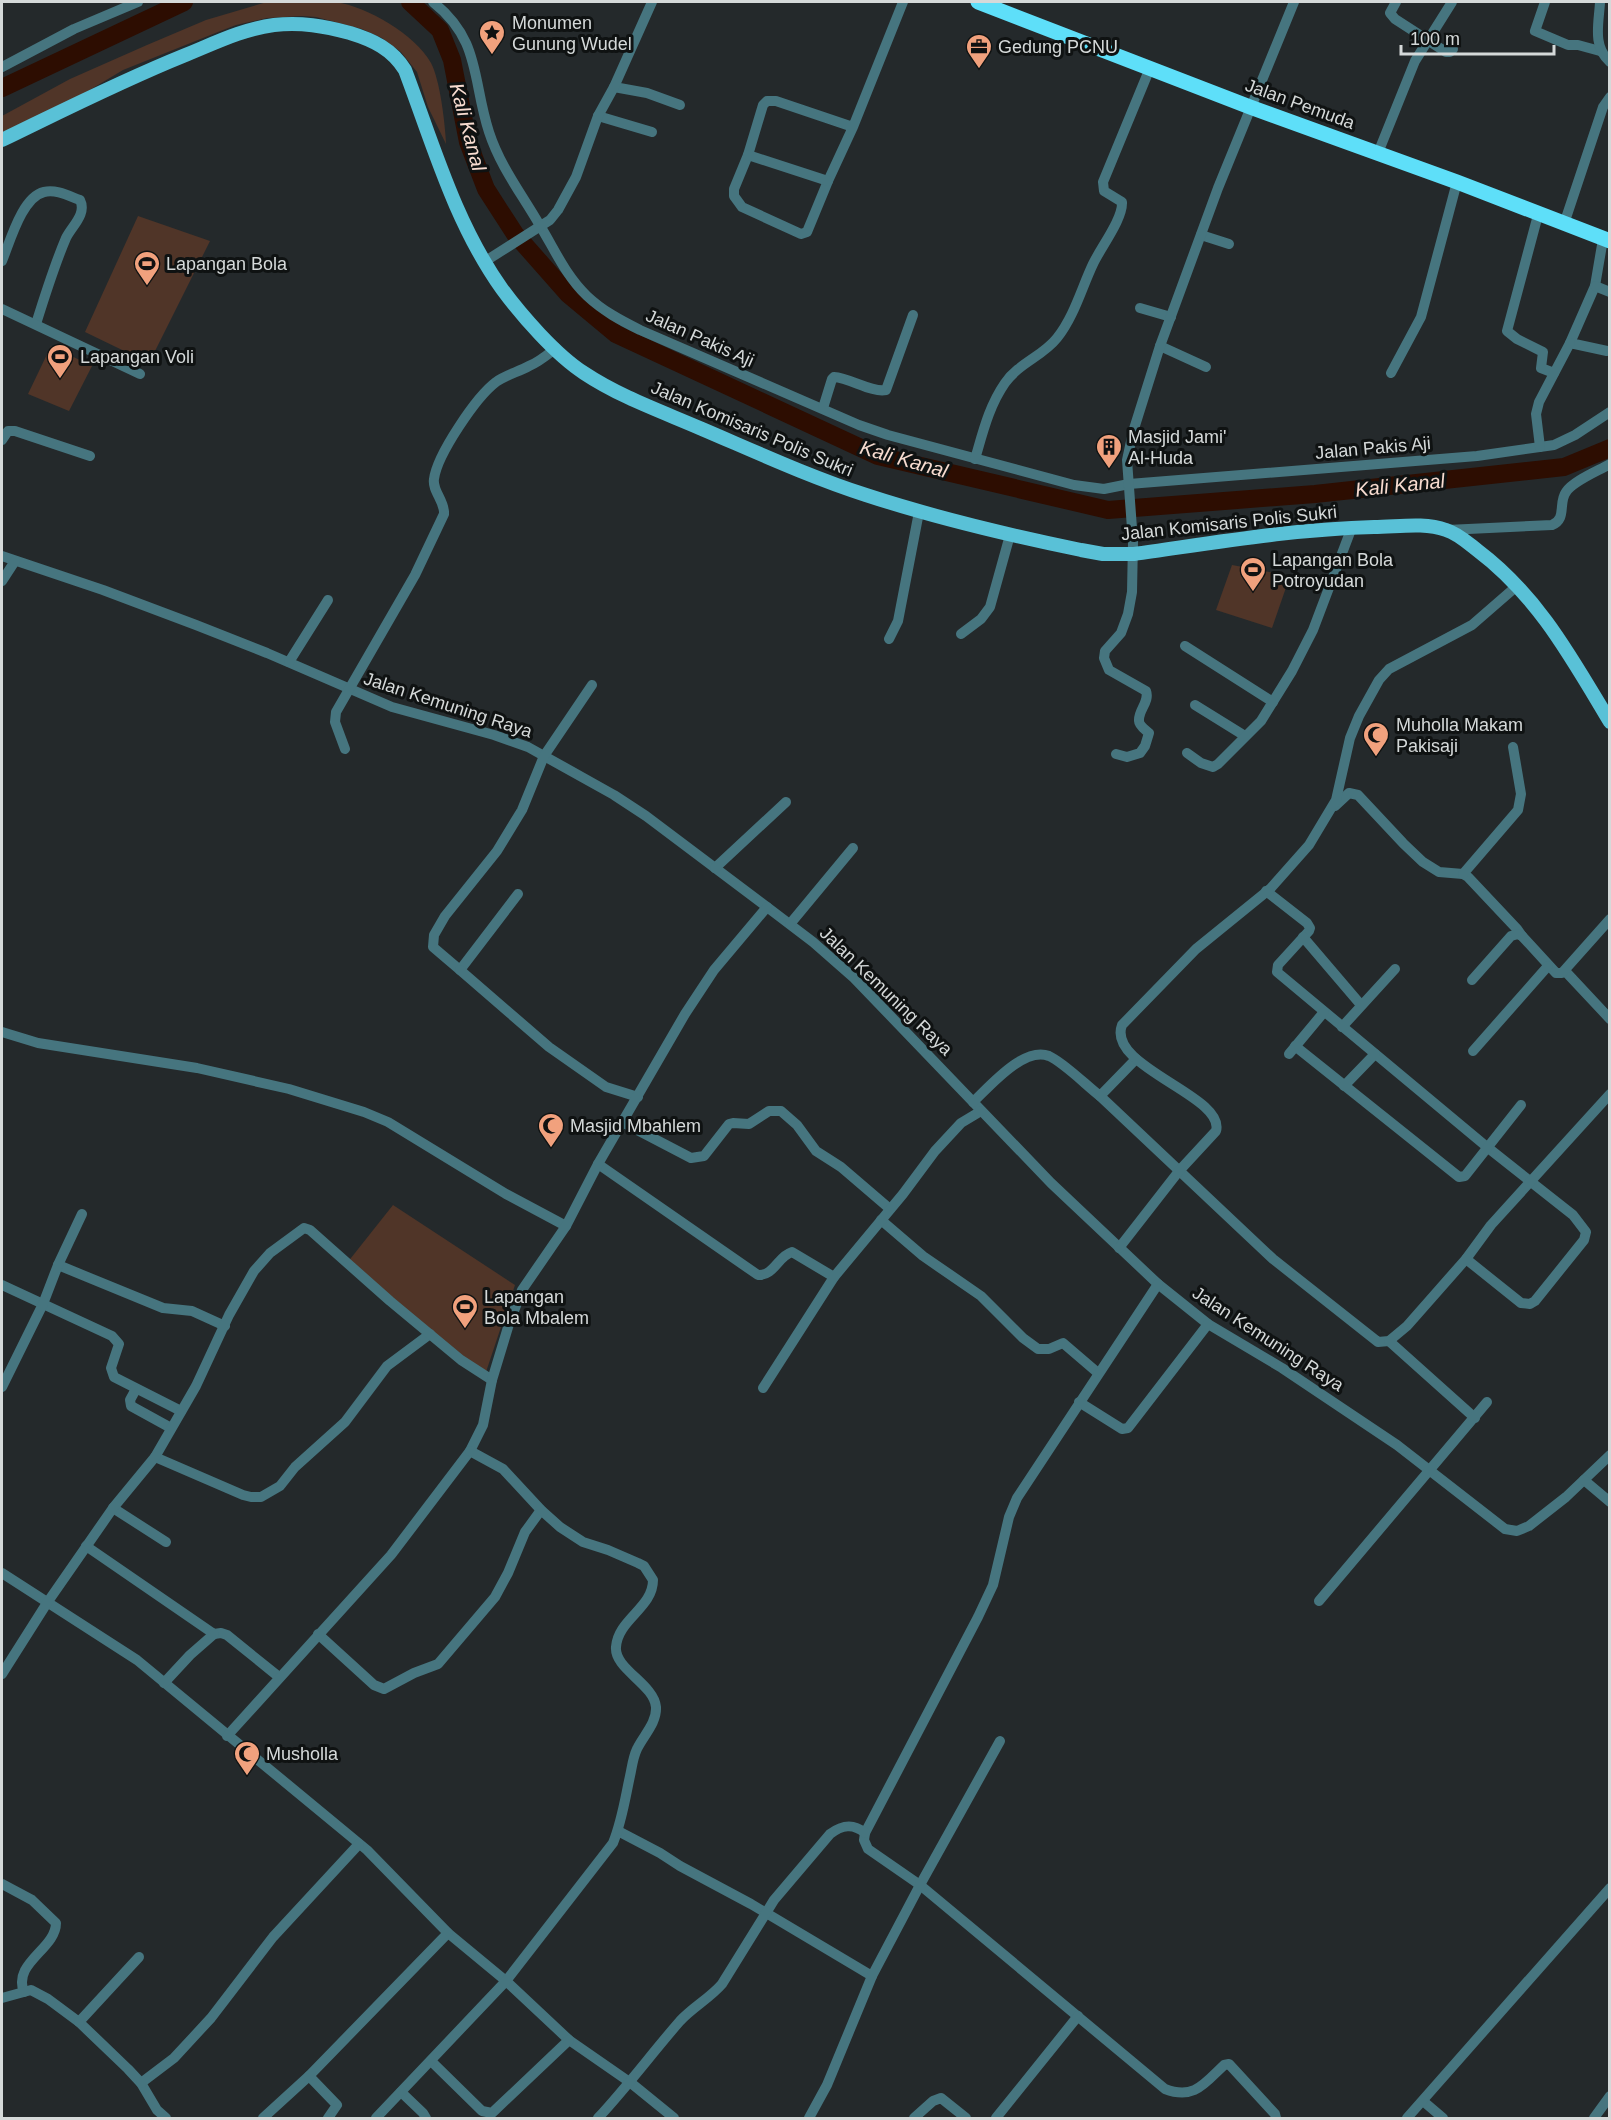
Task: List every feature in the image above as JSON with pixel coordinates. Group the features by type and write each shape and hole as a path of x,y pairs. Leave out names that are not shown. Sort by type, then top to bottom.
{"highway":[{"name":"Jalan Pemuda","path":"978,2 1606,240"}],"main road":[{"name":"Jalan Komisaris Polis Sukri","path":"2,140 123,80 236,34 283,24 311,24 374,42 391,52 405,70 456,208 519,309 556,348 583,372 646,404 820,479 920,512 1010,535 1103,554 1134,548 1352,527 1426,527 1447,530 1492,561 1533,602 1563,645 1610,722"}],"street":[{"path":"2,67 74,29 138,2"},
{"name":"Jalan Pakis Aji","path":"434,2 455,22 468,45 488,130 499,161 570,276 585,294 611,316 640,330 859,425 975,459 1090,488 1104,489 1477,456 1540,447 1569,438 1610,412"},
{"path":"488,259 541,226 554,215 566,198 598,116 614,87 652,2"},
{"path":"853,128 776,100 767,101 763,105 748,155 734,189 736,201 742,207 801,234 807,232 853,128 903,2"},
{"path":"1116,754 1127,757 1140,753 1149,737 1149,733 1138,720 1148,698 1146,691 1109,670 1104,658 1105,651 1121,633 1128,614 1132,592 1134,548 1127,460 1133,432 1160,346 1201,235 1250,107 1294,2"},
{"path":"1396,2 1390,15 1446,52 1453,50"},
{"path":"1378,153 1415,61 1452,2"},
{"path":"1545,2 1535,31 1568,45 1578,45 1600,51 1610,62"},
{"path":"1600,2 1598,32 1600,51"},
{"path":"975,459 987,417 995,400 1014,372 1058,336 1118,218 1122,202 1104,191 1103,182 1150,68"},
{"path":"614,87 647,93 680,105"},
{"path":"1564,224 1604,124 1604,107 1610,97"},
{"path":"598,116 652,132"},
{"path":"748,155 828,181"},
{"path":"1391,373 1421,317 1457,182"},
{"path":"2,261 27,203 35,195 51,192 62,193 80,200 83,207 81,214 67,237 36,324"},
{"path":"1538,215 1507,331 1517,339 1543,352 1541,368 1554,373"},
{"path":"1201,235 1229,244"},
{"path":"1540,447 1536,414 1539,402 1570,343 1595,286 1606,240"},
{"path":"1595,286 1610,292"},
{"path":"1140,308 1171,317"},
{"path":"2,309 140,374"},
{"path":"823,408 834,377 881,391 886,390 913,315"},
{"path":"1570,343 1607,351"},
{"path":"1160,346 1206,367"},
{"path":"345,750 335,718 338,706 415,575 444,514 443,503 434,486 434,479 448,445 478,400 489,388 540,360 556,348"},
{"path":"2,440 9,431 15,431 90,456"},
{"path":"1447,530 1557,523 1566,491 1610,464"},
{"path":"888,639 898,621 920,512"},
{"path":"1187,753 1201,763 1213,767 1261,721 1313,630 1352,527"},
{"path":"961,633 981,619 990,607 1010,535"},
{"name":"Jalan Kemuning Raya","path":"2,556 134,602 289,662 402,710 494,735 528,747 614,795 646,816 790,924 854,978 1072,1204 1158,1284 1208,1324 1282,1368 1431,1470 1493,1521 1511,1531 1529,1526 1566,1497 1610,1455"},
{"path":"2,580 15,561"},
{"path":"1331,811 1340,787 1350,738 1359,716 1383,675 1389,669 1472,625 1518,585"},
{"path":"289,662 328,600"},
{"path":"1185,646 1273,702"},
{"path":"592,685 544,756 522,810 497,851 445,916 434,935 433,947 549,1047 606,1087 638,1097"},
{"path":"1195,705 1245,736"},
{"path":"1463,874 1518,810 1521,794 1513,747"},
{"path":"1119,1248 1179,1171 1216,1131 1217,1125 1215,1116 1126,1050 1121,1042 1122,1025 1196,949 1266,891 1303,853 1331,811 1349,793 1358,795 1402,843 1423,862 1439,872 1463,874 1468,877 1494,903 1548,966 1558,974 1566,972 1610,918"},
{"path":"716,868 786,802"},
{"path":"790,924 853,848"},
{"path":"1266,891 1307,923 1310,929 1278,965 1277,972 1487,1147 1573,1215 1586,1232 1584,1240 1535,1301 1526,1305 1466,1259"},
{"path":"460,970 518,894"},
{"path":"227,1736 391,1555 470,1451 483,1425 492,1380 515,1307 529,1279 566,1226 598,1164 679,1024 714,970 767,907"},
{"path":"1472,980 1511,936 1518,934 1522,936"},
{"path":"1303,937 1361,1005"},
{"path":"1473,1051 1548,966"},
{"path":"1342,1027 1395,969"},
{"path":"1566,972 1610,1019"},
{"path":"1324,1012 1292,1050 1344,1086 1459,1177 1465,1176 1521,1105"},
{"path":"2,1032 38,1043 185,1066 231,1076 289,1089 370,1114 398,1127 506,1194 566,1226"},
{"path":"973,1102 1018,1061 1037,1054 1050,1056 1100,1096 1273,1259 1378,1342 1389,1341 1407,1326 1466,1259 1491,1225 1529,1181 1610,1094"},
{"path":"1344,1086 1375,1054"},
{"path":"1100,1096 1136,1059"},
{"path":"622,1122 691,1158 704,1156 729,1124 749,1124 769,1111 781,1111 797,1125 816,1151 841,1167 891,1209"},
{"path":"763,1388 834,1277 941,1144 961,1123 981,1111"},
{"path":"598,1164 758,1275 768,1274 786,1254 792,1252 834,1277"},
{"path":"2,1387 43,1304 82,1214"},
{"path":"881,1220 923,1256 981,1296 1023,1338 1038,1349 1043,1350 1063,1343 1098,1373"},
{"path":"2,1674 86,1546 113,1508 155,1457 196,1386 246,1284 261,1261 279,1245 307,1228 461,1360 492,1380"},
{"path":"58,1265 163,1308 192,1311 225,1326"},
{"path":"1158,1284 1017,1498 1009,1517 993,1585 865,1833 864,1840 868,1849 920,1885 1165,2089 1184,2094 1194,2091 1224,2065 1229,2064 1275,2114 1276,2118"},
{"path":"2,1285 99,1329 117,1340 118,1350 111,1372 118,1380 181,1411"},
{"path":"1079,1402 1122,1429 1126,1429 1208,1324"},
{"path":"155,1457 243,1495 251,1497 270,1493 345,1422 387,1366 430,1334"},
{"path":"1389,1341 1475,1418"},
{"path":"136,1389 130,1400 131,1406 171,1428"},
{"path":"1319,1601 1487,1402"},
{"path":"376,2118 506,1982 613,1843 618,1831 635,1751 651,1725 656,1707 652,1696 617,1656 616,1647 623,1627 651,1594 653,1580 644,1566 609,1550 583,1542 560,1527 503,1469 470,1451"},
{"path":"1584,1480 1610,1502"},
{"path":"113,1508 166,1542"},
{"path":"318,1634 374,1685 384,1689 414,1672 438,1664 495,1597 525,1532 541,1510"},
{"path":"86,1546 214,1634"},
{"path":"2,1573 137,1660 359,1844 448,1934 506,1982 569,2040 631,2083 674,2118"},
{"path":"164,1683 190,1655 214,1634 221,1633 227,1635 279,1677"},
{"path":"809,2118 827,2085 872,1976 1000,1741"},
{"path":"598,2118 631,2083 694,2007 712,1996 723,1984 774,1900 830,1834 849,1826 855,1826 865,1833"},
{"path":"618,1831 660,1852 680,1866 872,1976"},
{"path":"141,2083 174,2058 212,2018 273,1937 359,1844"},
{"path":"2,1884 32,1900 56,1923 54,1934 33,1958 22,1978 21,1985 24,1992"},
{"path":"1407,2118 1610,1888"},
{"path":"263,2118 309,2076 448,1934"},
{"path":"79,2022 139,1957"},
{"path":"2,1998 31,1990 79,2022 141,2083 157,2110 166,2118"},
{"path":"996,2118 1078,2016"},
{"path":"431,2061 482,2111 492,2113 569,2040"},
{"path":"309,2076 337,2105 328,2118"},
{"path":"401,2092 426,2118"},
{"path":"1594,2118 1610,2096"},
{"path":"914,2118 933,2101 941,2098 966,2118"},
{"path":"1423,2101 1443,2118"}],"shaded area":[{"path":"267,2 336,2 362,10 402,32 424,52 434,70 442,102 446,144 428,107 417,72 401,52 382,38 362,29 316,17 302,16 267,18 218,32 123,70 83,94 2,135 2,116 70,79 206,20"},
{"name":"Lapangan Bola","path":"138,216 210,241 149,363 85,332"},
{"name":"Lapangan Voli","path":"51,346 92,366 69,411 28,394"},
{"name":"Lapangan Bola Potroyudan","path":"1232,565 1290,576 1272,628 1216,610"},
{"name":"Lapangan Bola Mbalem","path":"393,1205 515,1285 485,1375 347,1263"}],"waterway":[{"name":"Kali Kanal","path":"2,88 184,2"},
{"name":"Kali Kanal","path":"410,2 440,30 452,60 468,142 486,189 515,234 568,294 616,334 878,456 1108,510 1315,494 1564,467 1610,448"}],"place":[{"name":"Monumen Gunung Wudel","path":"492,56"},
{"name":"Gedung PCNU","path":"979,70"},
{"name":"Lapangan Bola","path":"147,287"},
{"name":"Lapangan Voli","path":"60,380"},
{"name":"Masjid Jami' Al-Huda","path":"1109,470"},
{"name":"Lapangan Bola Potroyudan","path":"1253,593"},
{"name":"Muholla Makam Pakisaji","path":"1376,758"},
{"name":"Masjid Mbahlem","path":"551,1149"},
{"name":"Lapangan Bola Mbalem","path":"465,1330"},
{"name":"Musholla","path":"247,1777"}]}
